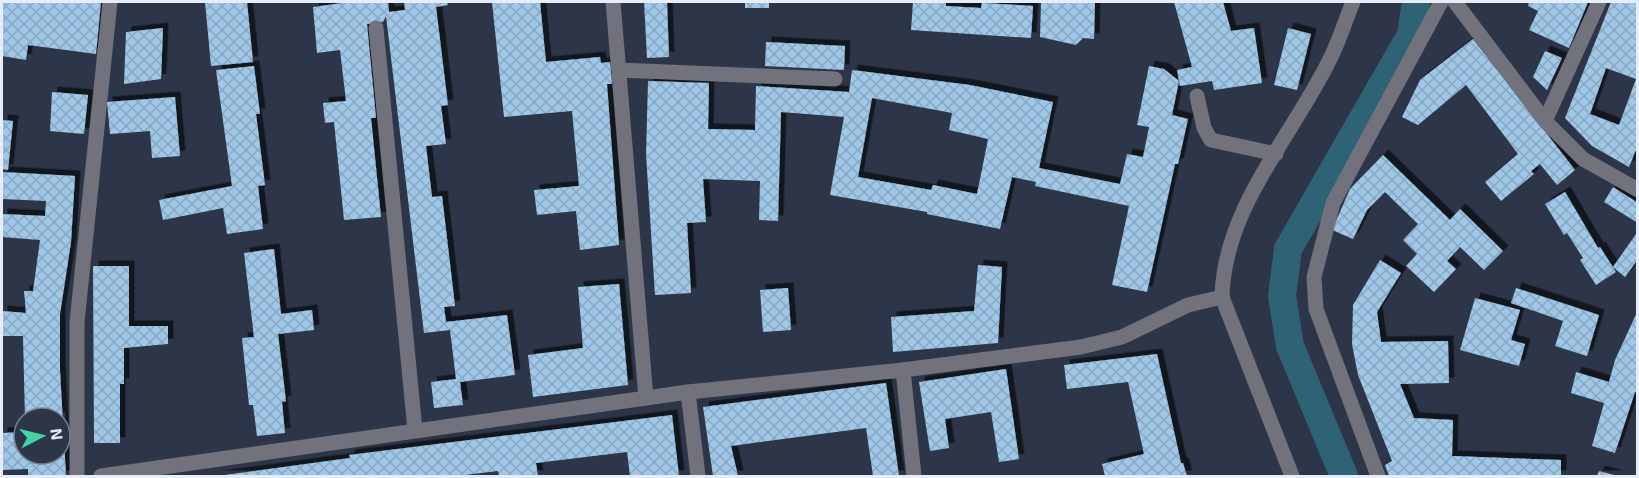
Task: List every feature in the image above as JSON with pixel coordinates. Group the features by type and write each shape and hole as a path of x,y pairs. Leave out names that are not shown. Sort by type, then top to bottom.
{"street":[{"path":"77,477 77,322 110,2"},
{"path":"613,2 646,398"},
{"path":"1292,477 1222,297 1228,247 1246,204 1330,61 1353,2"},
{"path":"1378,477 1316,309 1314,277 1333,203 1441,2"},
{"path":"1455,2 1545,121 1583,159 1638,190"},
{"path":"1545,121 1599,2"},
{"path":"376,28 415,430"},
{"path":"619,70 835,79"},
{"path":"1197,96 1204,128 1211,140 1276,154"},
{"path":"101,477 688,392 903,370 1081,346 1122,337 1188,305 1222,297"},
{"path":"903,370 914,477"},
{"path":"688,392 698,477"}],"building":[{"path":"2,2 101,2 96,54 28,45 26,60 2,56"},
{"path":"205,2 247,2 253,62 211,66"},
{"path":"350,2 388,2 389,12 405,10 404,2 447,2 448,5 436,7 448,105 441,106 446,144 426,146 432,197 442,196 455,306 444,307 446,322 507,315 515,375 460,382 463,405 434,408 431,382 456,379 450,330 424,333 386,16 383,22 367,24 376,118 371,118 381,217 344,220 334,122 325,123 323,103 346,101 340,50 317,53 313,7"},
{"path":"492,2 540,2 546,62 600,57 601,63 610,62 612,84 607,84 619,245 580,250 576,211 537,215 534,190 579,186 572,111 504,117"},
{"path":"644,2 667,2 669,57 647,58"},
{"path":"745,2 769,2 769,8 745,8"},
{"path":"913,2 946,2 946,6 981,8 982,3 1033,6 1031,38 911,30"},
{"path":"1041,2 1095,2 1094,39 1083,38 1076,45 1040,37"},
{"path":"1174,2 1223,2 1231,31 1254,28 1262,83 1214,90 1212,81 1180,86 1177,70 1192,67"},
{"path":"1529,2 1588,2 1569,48 1529,30 1538,11 1528,6"},
{"path":"1611,2 1638,2 1638,145 1629,167 1592,146 1565,118","holes":["1606,68 1636,79 1619,125 1590,114"]},
{"path":"163,28 161,79 124,84 126,32"},
{"path":"1288,28 1311,34 1297,90 1274,85"},
{"path":"1473,39 1575,170 1557,185 1540,164 1531,171 1534,174 1501,201 1485,182 1518,154 1466,85 1418,125 1402,117 1420,80"},
{"path":"766,42 845,46 844,70 765,66"},
{"path":"1545,51 1562,58 1547,90 1533,77"},
{"path":"254,66 260,114 256,114 265,185 258,186 263,229 227,234 223,208 163,220 159,200 232,186 216,70"},
{"path":"1149,66 1164,69 1179,81 1172,115 1188,119 1178,164 1175,164 1147,292 1112,285 1129,206 1035,186 1036,182 1012,177 1000,229 927,214 927,212 830,195 844,117 781,112 778,221 759,220 760,181 703,179 706,222 687,223 691,293 655,295 646,154 648,81 709,83 708,129 755,130 756,86 849,92 852,70 970,85 1053,102 1039,168 1120,184 1127,154 1143,157 1149,127 1137,125","holes":["872,98 952,113 949,130 988,139 977,194 933,185 931,190 858,177"]},
{"path":"52,92 88,95 84,134 50,131"},
{"path":"175,97 180,156 152,158 150,131 110,134 107,102"},
{"path":"2,120 13,121 8,170 2,169"},
{"path":"1383,155 1450,220 1460,209 1503,251 1484,270 1460,247 1447,261 1456,269 1434,292 1406,266 1417,254 1403,240 1418,224 1385,192 1367,210 1353,239 1332,230 1350,189"},
{"path":"2,172 75,176 71,242 60,314 62,406 25,406 23,336 2,336 2,311 26,313 24,291 33,291 40,240 2,237 2,214 45,216 46,201 2,199"},
{"path":"1613,187 1638,203 1638,223 1604,202"},
{"path":"1565,192 1598,248 1600,247 1616,272 1596,285 1580,260 1583,258 1567,233 1564,235 1545,204"},
{"path":"1638,231 1638,259 1625,277 1613,267"},
{"path":"274,249 281,314 312,310 314,330 278,334 286,401 282,402 285,433 257,436 253,405 249,405 242,338 254,337 244,253"},
{"path":"1380,260 1401,273 1377,312 1381,342 1448,341 1449,383 1400,384 1414,418 1453,420 1452,456 1561,460 1561,476 1389,476 1385,465 1392,461 1358,375 1352,344 1353,305"},
{"path":"978,265 1002,267 998,343 893,352 891,317 974,311"},
{"path":"93,266 129,266 129,326 168,326 168,344 124,348 124,384 120,384 120,443 94,443"},
{"path":"619,284 628,385 533,397 528,355 583,348 578,287"},
{"path":"788,288 791,330 763,332 760,290"},
{"path":"1516,288 1599,315 1587,356 1555,346 1563,321 1511,303"},
{"path":"1475,298 1520,310 1511,340 1525,344 1519,366 1460,350"},
{"path":"1638,310 1638,393 1635,392 1615,453 1592,446 1604,403 1571,393 1576,372 1609,382 1615,360"},
{"path":"1157,354 1181,463 1183,463 1187,476 1105,476 1102,464 1144,454 1128,382 1067,389 1064,365"},
{"path":"1006,369 1019,459 999,462 991,412 945,419 949,448 930,451 919,382"},
{"path":"886,383 899,476 873,476 866,428 731,446 738,476 713,476 703,407"},
{"path":"672,415 679,476 630,476 627,452 536,463 538,476 499,476 498,471 456,476 217,476 350,458 349,455"},
{"path":"2,433 12,433 12,466 65,466 66,476 28,476 28,469 2,470"},
{"path":"1599,471 1618,476 1597,476"}],"waterway":[{"path":"1344,476 1290,346 1282,296 1288,249 1411,35 1416,2"}]}
